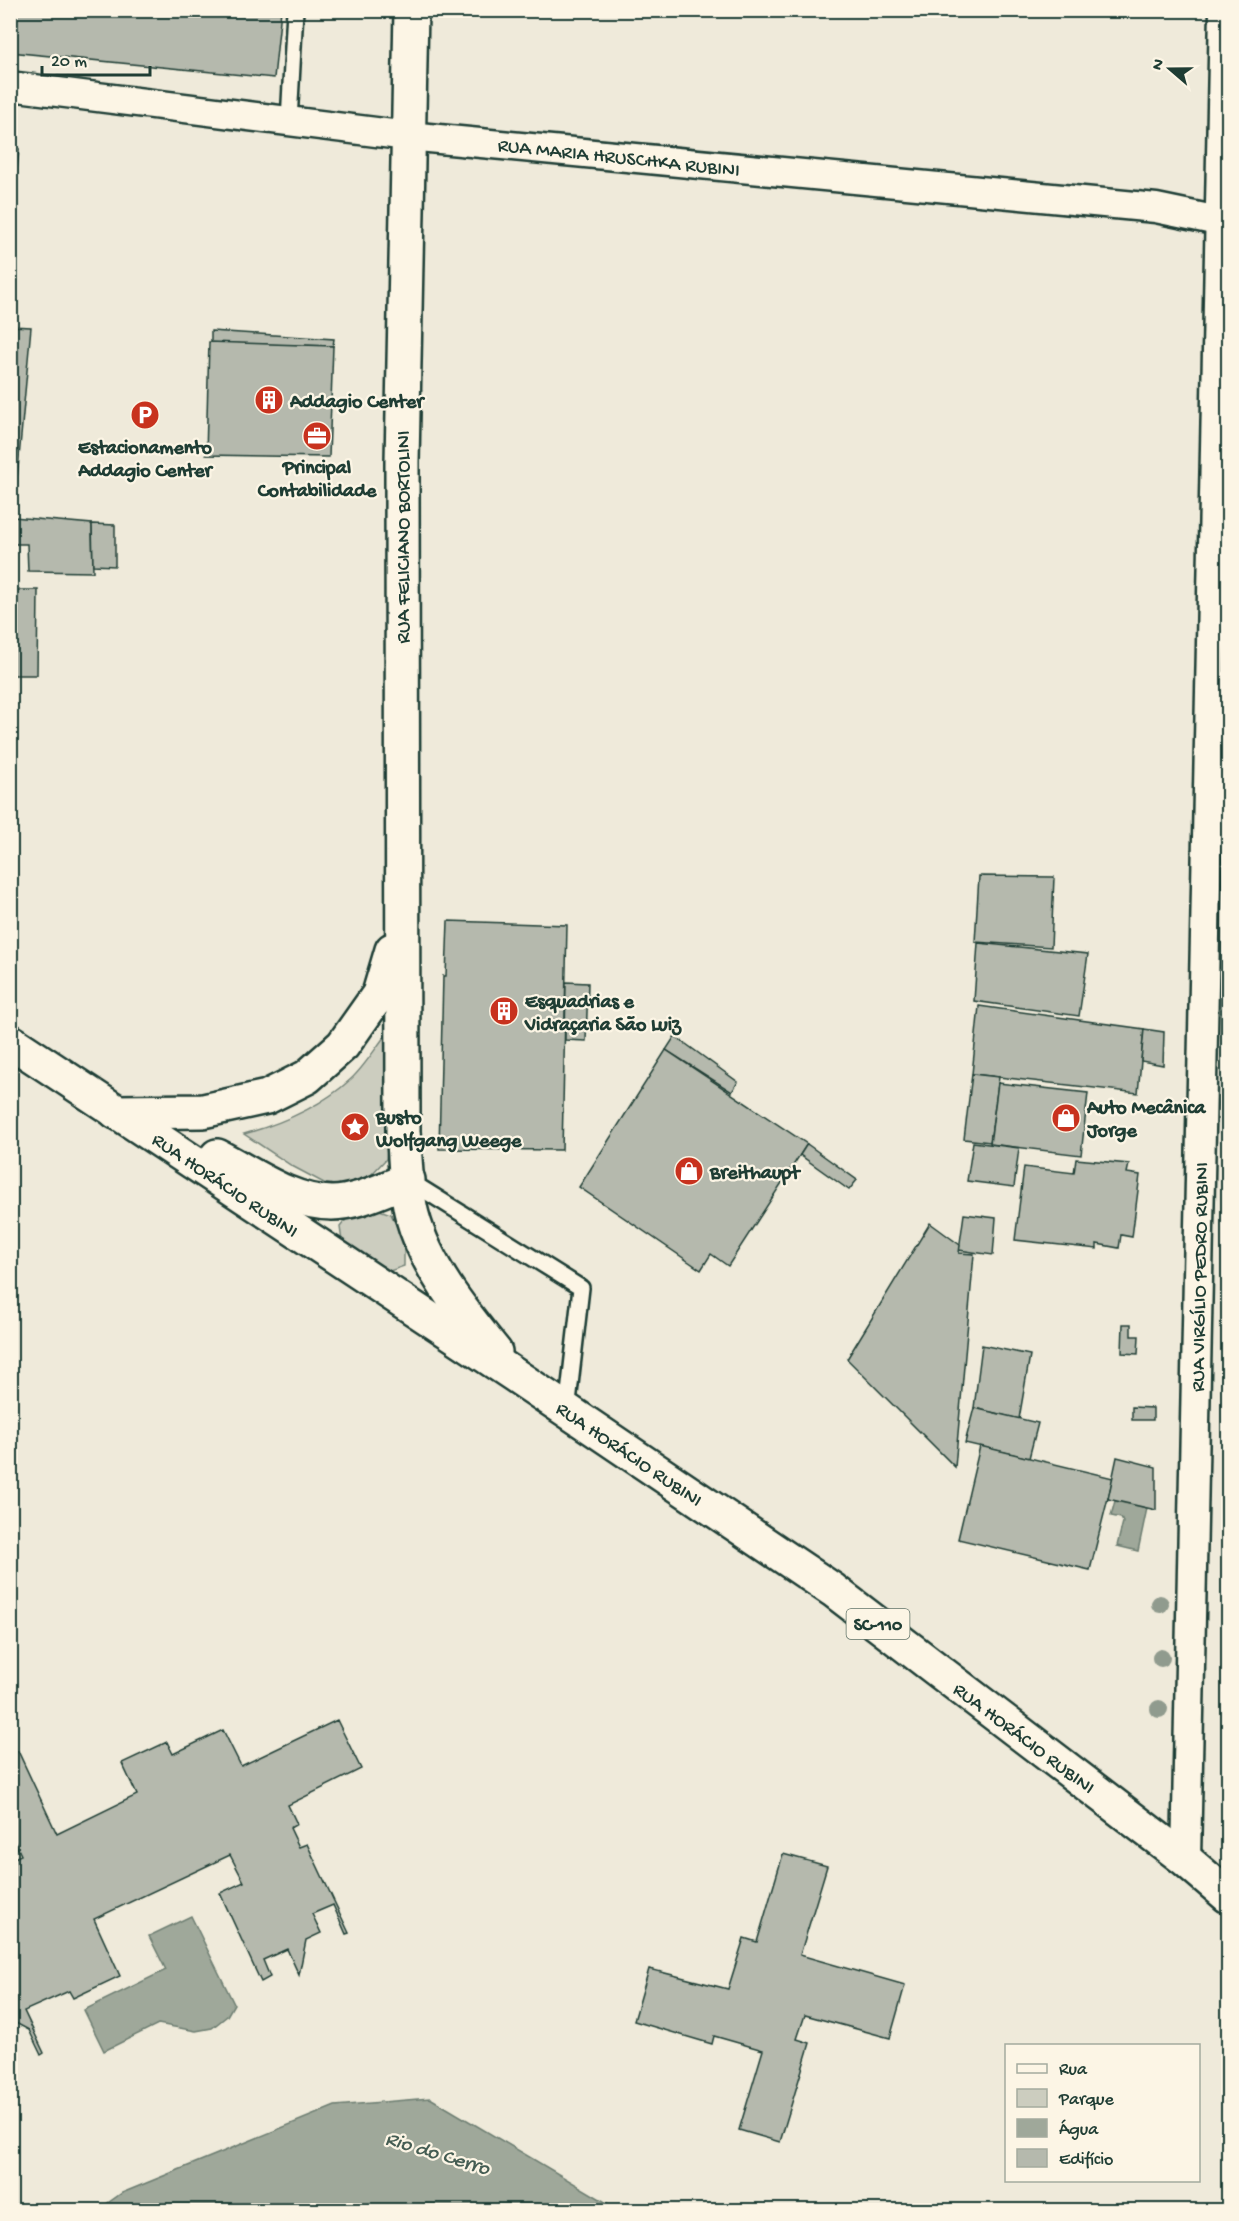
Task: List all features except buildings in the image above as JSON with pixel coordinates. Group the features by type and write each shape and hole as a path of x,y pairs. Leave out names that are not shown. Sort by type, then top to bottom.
{"main road":[{"name":"RUA FELICIANO BORTOLINI","path":"411,10 402,462 403,1132 411,1214 427,1256 464,1313 513,1374"},
{"name":"RUA FELICIANO BORTOLINI","path":"116,1112 203,1111 267,1097 307,1077 343,1045 379,994 401,919"},
{"name":"RUA HORÁCIO RUBINI","path":"10,1041 513,1374 833,1590 1186,1860 1228,1896"},
{"path":"151,1134 204,1150 296,1197 333,1203 370,1194 408,1180"}],"street":[{"name":"RUA VIRGÍLIO PEDRO RUBINI","path":"1186,1860 1225,222 1224,10"},
{"name":"RUA MARIA HRUSCHKA RUBINI","path":"10,86 408,136 1156,208 1225,222"}],"lane":[{"path":"289,121 295,10"},
{"path":"408,1180 581,1288 567,1411"}],"green space":[{"path":"388,1032 389,1136 386,1159 370,1176 345,1187 324,1183 292,1166 244,1134 301,1113 327,1098 356,1074"},
{"path":"374,1208 391,1214 404,1242 404,1266 387,1272 343,1248 340,1227 353,1211"}],"water":[{"path":"1115,1501 1147,1508 1138,1551 1117,1546 1123,1522 1121,1518 1111,1516"},
{"path":"191,1916 234,2004 227,2016 212,2028 196,2031 158,2024 104,2051 84,2010 166,1970 149,1936"},
{"name":"Rio do Cerro","path":"430,2098 619,2210 98,2210 122,2193 335,2106"}],"place":[{"name":"Addagio Center","path":"269,400"},
{"name":"Estacionamento Addagio Center","path":"145,415"},
{"name":"Principal Contabilidade","path":"317,436"},
{"name":"Esquadrias e Vidraçaria São Luiz","path":"504,1011"},
{"name":"Auto Mecânica Jorge","path":"1066,1118"},
{"name":"Busto Wolfgang Weege","path":"355,1127"},
{"name":"Breithaupt","path":"689,1171"}]}
